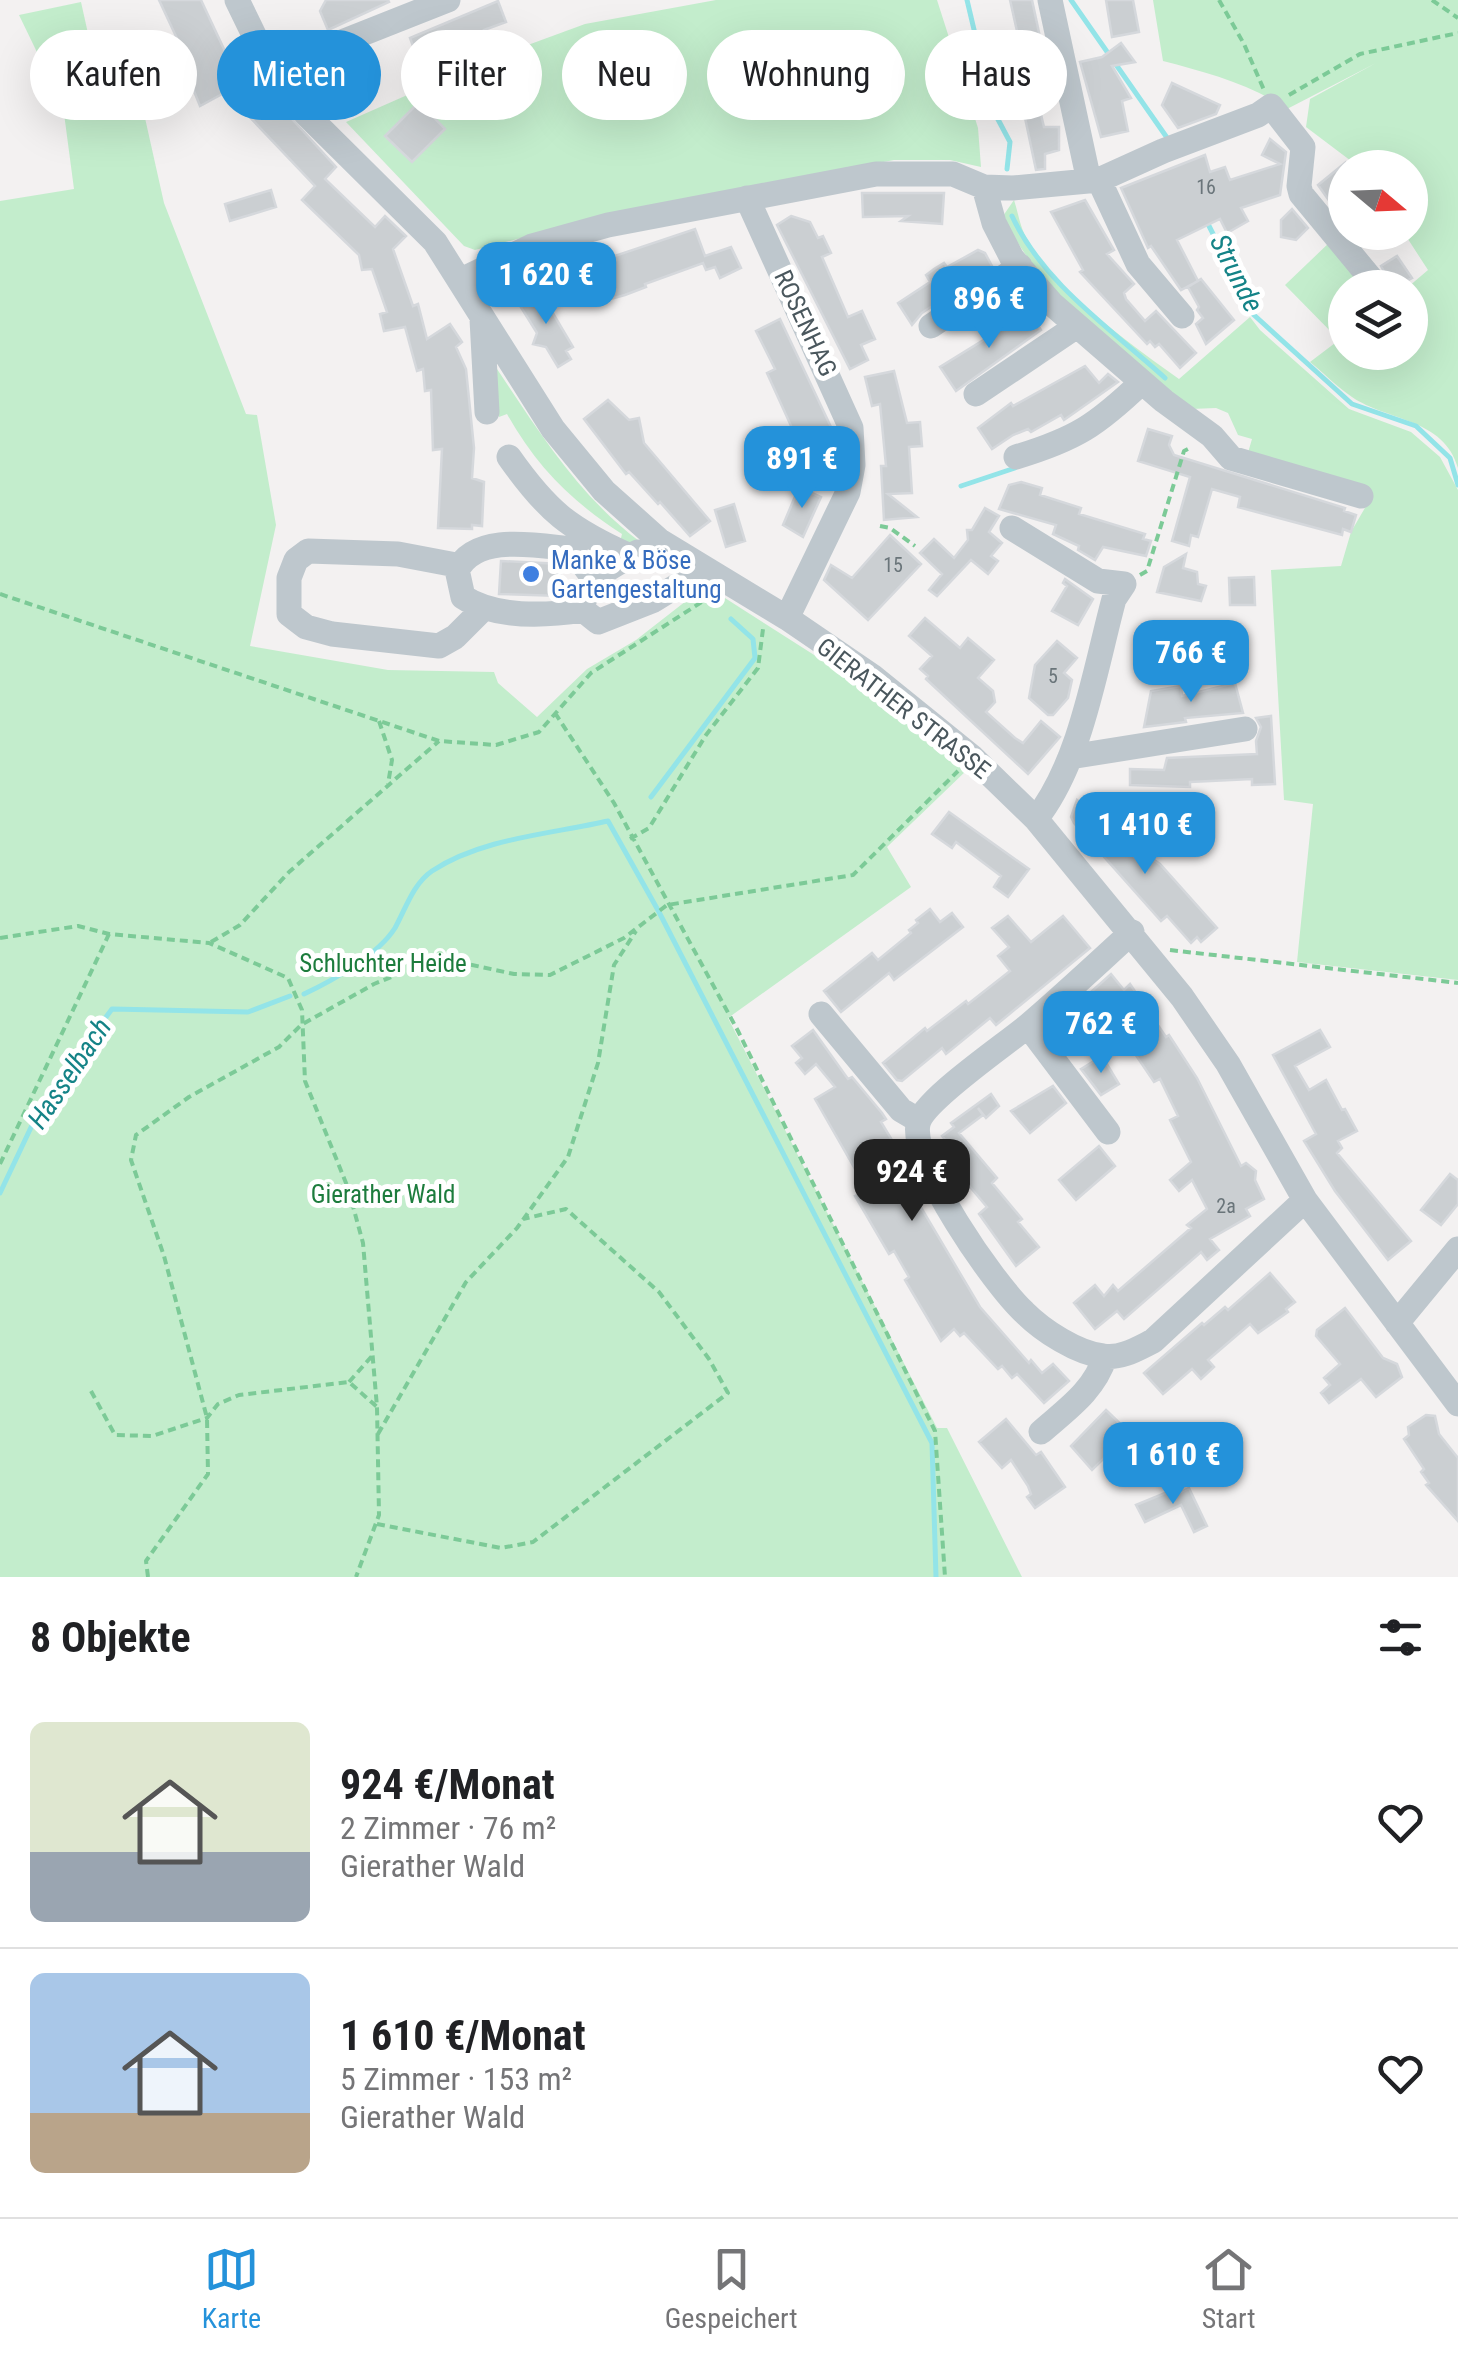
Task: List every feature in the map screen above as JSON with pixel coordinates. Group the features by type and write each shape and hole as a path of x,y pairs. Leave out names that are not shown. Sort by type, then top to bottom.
{"street":[{"name":"GIERATHER STRASSE","path":"237,0 252,30"},
{"path":"372,30 448,0"},
{"path":"1050,0 1094,181 1138,264 1182,316"},
{"path":"461,280 532,246 608,225 876,174 953,174 984,188 1094,181 1258,115 1271,106 1303,147 1299,186 1302,194 1364,270"},
{"name":"GIERATHER STRASSE","path":"312,120 435,242 553,429 604,491 660,541 872,676 972,757 1036,820 1150,956 1228,1064 1305,1200 1458,1404"},
{"path":"984,188 994,223 1020,266 1077,326 1212,436 1231,458 1361,496"},
{"name":"ROSENHAG","path":"746,198 851,428 854,465 848,492 776,612"},
{"path":"932,326 1020,266"},
{"name":"GIERATHER STRASSE","path":"482,314 487,412"},
{"path":"976,394 1077,326"},
{"path":"1016,457 1068,442 1104,418 1142,382"},
{"path":"509,457 547,508 584,536 630,556"},
{"path":"1012,528 1098,580 1124,584 1114,599 1070,757 1054,797 1036,820"},
{"path":"583,610 584,589 593,578 660,541"},
{"path":"458,571 462,561 490,547 527,545 572,549 593,578"},
{"path":"483,609 455,638 439,646 332,634 306,627 290,614 290,578 296,560 308,551 450,560 458,571 463,597 483,609 561,614 583,610 598,622 622,615 704,569"},
{"path":"1070,757 1245,730"},
{"path":"1132,932 1028,1026 944,1093 918,1120 917,1144 928,1171 1003,1290 1028,1316 1063,1340 1105,1357 1128,1354 1153,1341 1305,1200"},
{"path":"821,1014 901,1110 918,1120"},
{"path":"1028,1026 1108,1132"},
{"path":"1397,1323 1458,1250"},
{"path":"1041,1432 1098,1379 1105,1357"}],"path":[{"path":"1219,0 1244,44 1271,106 1360,54 1458,33"},
{"path":"1432,0 1458,18"},
{"path":"1124,584 1147,571 1184,450 1212,436"},
{"path":"880,526 890,528 915,546"},
{"path":"0,594 439,741 496,745 539,732 591,674 728,584"},
{"path":"630,839 649,828 706,735 758,668 776,612"},
{"path":"555,713 614,804 630,839 692,944 798,1148 934,1431 946,1577"},
{"path":"380,721 392,760 388,786"},
{"path":"209,943 240,925 289,872 439,741"},
{"path":"148,1577 146,1561 208,1474 207,1418 164,1256 130,1160 136,1134 189,1097 278,1047 301,1025 374,984 416,967 449,960 514,974 550,975 584,961 667,905 853,875 972,757"},
{"path":"0,938 78,926 110,934 209,943 288,978 302,1010 305,1081 348,1188 363,1242 377,1407 377,1524 356,1577"},
{"path":"378,1434 466,1282 524,1219 568,1157 598,1063 614,964 638,928"},
{"path":"0,1164 110,934"},
{"path":"1150,956 1170,950 1458,983"},
{"path":"377,1524 501,1548 533,1542 728,1392 709,1359 658,1292 566,1209 524,1219"},
{"path":"92,1391 115,1436 152,1436 207,1418 218,1404 239,1395 350,1382 372,1356"},
{"path":"350,1382 377,1407"}],"green space":[{"path":"716,0 937,0 947,30 925,30 925,120 975,120 981,167 950,160 894,160 609,215 475,250 464,246 346,122 381,120 381,107 401,98 401,120 542,120 542,40 562,32 562,120 687,120 687,30 569,30"},
{"path":"1153,0 1458,0 1458,468 1451,452 1428,430 1352,397 1310,362 1328,348 1328,370 1428,370 1428,270 1415,250 1428,250 1428,150 1336,150 1306,127 1310,99 1376,63 1287,109 1243,86 1163,61"},
{"name":"Schluchter Heide","path":"81,2 87,30 30,30 30,38 19,15"},
{"name":"Schluchter Heide","path":"65,120 145,120 164,203 246,414 257,415 276,525 250,646 388,670 494,672 498,683 537,717 587,669 636,640 695,594 714,591 880,697 968,769 887,847 911,887 728,1018 937,1428 947,1428 1022,1577 0,1577 0,201 74,189"},
{"path":"1014,200 1026,237 1055,276 1095,315 1179,379 1250,317 1349,409 1411,432 1440,457 1458,490 1458,980 1297,962 1313,804 1284,800 1271,570 1341,566 1351,532 1373,494 1247,456 1252,439 1238,435 1228,413 1216,408 1191,409 1061,298 1019,245 1003,216"},
{"path":"1328,244 1328,250 1339,250 1356,270 1328,270 1328,329 1285,285"},
{"path":"495,366 578,482 639,541 619,546 622,534 557,482 507,414 499,417"}],"building":[{"path":"159,0 201,0 217,34 217,97 200,106 197,30 173,30"},
{"path":"326,0 389,2 328,30 320,11"},
{"path":"1010,0 1032,0 1038,30 1017,30"},
{"path":"1106,0 1133,0 1139,32 1112,37"},
{"path":"498,1 506,22 484,30 429,30"},
{"path":"1121,43 1135,62 1112,66 1131,98 1122,101 1128,131 1101,137 1080,62 1102,57"},
{"path":"1172,83 1220,105 1216,114 1178,128 1162,105"},
{"path":"253,120 293,120 336,167 325,179 375,227 385,216 406,236 393,249 413,306 418,304 427,339 450,324 462,342 456,347 466,369 474,448 472,478 484,482 482,526 438,528 442,449 433,450 431,390 425,391 423,369 417,371 405,327 384,331 380,314 387,312 372,269 362,270 359,255 302,200 315,186"},
{"path":"401,120 436,120 445,129 412,162 385,136"},
{"path":"1025,120 1042,120 1044,127 1059,127 1059,150 1045,154 1045,169 1036,170"},
{"path":"1270,139 1286,152 1280,195 1241,208 1248,221 1227,233 1220,219 1177,240 1198,281 1181,290 1151,246 1148,248 1121,188 1205,155 1210,172 1225,167 1230,180 1280,164 1262,155"},
{"path":"1328,177 1328,199 1318,185"},
{"path":"271,190 276,207 230,221 225,204"},
{"path":"862,193 944,193 942,224 901,221 908,216 863,217"},
{"path":"1085,200 1114,250 1107,254 1134,284 1124,293 1126,299 1145,321 1156,311 1196,353 1180,368 1159,344 1147,344 1080,272 1083,270 1051,212"},
{"path":"1292,209 1308,228 1296,240 1281,237 1281,220"},
{"path":"791,216 810,222 818,238 823,236 831,253 822,257 848,317 862,311 875,339 861,345 868,360 850,369 777,225"},
{"path":"695,229 705,256 731,247 741,268 720,278 715,267 706,270 703,263 592,304 582,267"},
{"path":"978,250 985,253 992,266 922,313 912,325 898,303 930,282 926,275 934,269 944,263 947,267"},
{"path":"1397,256 1407,270 1383,270 1381,266"},
{"path":"1201,279 1234,320 1206,344 1196,324 1203,318 1188,287"},
{"path":"538,288 573,347 566,351 571,359 558,367 546,347 533,344 537,333 517,301"},
{"path":"1029,312 1041,330 956,391 940,367"},
{"path":"780,319 831,427 833,467 795,464 796,445 788,444 785,431 792,428 767,373 775,369 756,331"},
{"path":"1085,366 1099,383 1108,374 1118,382 1064,420 1061,415 1031,432 1028,429 1013,435 992,449 978,428 1011,403 1013,406"},
{"path":"894,371 907,423 920,422 922,446 909,447 912,493 888,494 917,517 884,520 881,466 886,466 880,404 872,406 865,377"},
{"path":"608,400 629,420 639,418 644,443 710,521 690,536 660,502 629,472 626,474 584,419"},
{"path":"1148,429 1172,436 1169,445 1174,455 1345,508 1344,511 1356,515 1351,532 1343,529 1342,535 1238,507 1240,497 1212,489 1198,537 1191,535 1189,546 1172,541 1190,477 1138,461"},
{"path":"1021,482 1042,488 1040,495 1081,508 1079,514 1145,534 1143,539 1151,541 1146,556 1103,547 1095,560 1078,550 1079,546 1053,534 1056,525 999,509 1009,485"},
{"path":"799,487 821,497 803,537 783,525"},
{"path":"734,504 745,541 726,547 715,510"},
{"path":"985,508 999,516 989,532 1002,543 991,556 998,561 988,574 971,560 937,596 929,590 942,574 920,553 934,539 954,558 968,540 967,530 972,530"},
{"path":"890,535 921,564 868,620 824,580 831,565 852,578"},
{"path":"1186,554 1183,568 1197,572 1198,584 1206,586 1201,601 1157,592 1164,567"},
{"name":"Manke & Böse Gartengestaltung","path":"501,561 561,564 560,596 499,594"},
{"path":"1254,577 1255,605 1230,605 1229,578"},
{"path":"1065,579 1093,599 1078,625 1052,611 1067,586 1063,583"},
{"path":"925,618 960,648 968,638 994,660 978,678 993,691 995,702 986,712 1015,738 1023,743 1041,721 1060,737 1028,774 926,679 928,676 920,669 932,656 909,636"},
{"path":"1057,641 1077,658 1064,673 1072,680 1068,698 1053,715 1048,715 1029,698 1035,665"},
{"path":"1235,683 1243,713 1185,718 1186,722 1144,727 1151,691 1181,686 1182,696"},
{"path":"1271,716 1275,784 1252,785 1252,779 1190,782 1190,787 1130,785 1130,769 1164,770 1167,758 1257,754 1261,727 1256,718"},
{"path":"1077,800 1096,818 1111,804 1118,811 1105,827 1141,864 1150,857 1160,864 1217,928 1201,942 1197,937 1191,943 1167,916 1161,921 1074,823 1071,817"},
{"path":"949,812 1029,869 1008,897 994,887 1001,876 956,842 952,848 932,834"},
{"path":"930,909 940,922 952,913 963,927 894,980 889,973 841,1012 824,991 872,953 878,960 911,933 916,920"},
{"path":"1008,916 1031,942 1063,916 1090,948 996,1025 990,1018 946,1054 942,1048 902,1081 897,1080 883,1063 925,1028 927,1031 966,1001 968,1004 1010,971 998,956 1009,947 992,928"},
{"path":"1111,974 1124,990 1130,984 1166,1037 1169,1035 1197,1078 1241,1166 1246,1163 1256,1171 1255,1180 1264,1199 1246,1209 1250,1216 1210,1239 1219,1250 1207,1260 1201,1252 1124,1319 1117,1311 1095,1329 1074,1303 1095,1285 1104,1296 1113,1285 1118,1291 1191,1228 1187,1225 1207,1209 1192,1180 1179,1191 1170,1180 1191,1162 1170,1120 1178,1116 1160,1079 1154,1082 1108,1014 1079,1037 1063,1017"},
{"path":"813,1030 848,1079 852,1077 886,1119 881,1122 895,1145 887,1150 980,1307 1029,1363 1031,1360 1042,1373 1053,1364 1069,1381 1044,1403 1017,1374 1012,1378 1002,1366 998,1369 964,1333 960,1336 954,1329 941,1341 905,1280 909,1277 894,1251 889,1254 855,1196 867,1190 815,1099 835,1087 816,1064 805,1074 796,1063 802,1058 792,1046"},
{"path":"1320,1030 1330,1047 1295,1066 1309,1090 1326,1080 1357,1131 1338,1141 1342,1148 1337,1153 1411,1241 1388,1260 1335,1191 1304,1141 1316,1134 1273,1055"},
{"path":"1102,1056 1119,1084 1101,1095 1081,1069"},
{"path":"1053,1086 1066,1103 1030,1133 1011,1111"},
{"path":"991,1094 999,1106 986,1118 978,1108 983,1115 959,1133 997,1178 992,1183 1039,1247 1016,1266 979,1214 987,1207 944,1156 952,1148 942,1136 954,1127 951,1123"},
{"path":"1099,1146 1115,1166 1076,1200 1059,1180"},
{"path":"1450,1174 1458,1180 1458,1204 1441,1225 1421,1210"},
{"path":"1270,1273 1295,1302 1286,1309 1288,1312 1258,1333 1250,1324 1208,1360 1214,1367 1201,1379 1192,1369 1163,1394 1144,1373 1202,1323 1225,1307 1228,1310"},
{"path":"1345,1308 1383,1358 1397,1364 1402,1377 1376,1397 1361,1379 1329,1403 1321,1393 1330,1385 1324,1378 1340,1364 1316,1336 1317,1330"},
{"path":"1106,1410 1130,1433 1092,1470 1071,1446"},
{"path":"1426,1415 1435,1416 1439,1434 1458,1458 1458,1521 1426,1485 1429,1483 1421,1472 1424,1469 1404,1439 1409,1435 1408,1427"},
{"path":"1006,1419 1036,1455 1041,1452 1065,1487 1035,1508 1027,1497 1031,1494 1028,1486 1011,1460 1002,1468 979,1442"},
{"path":"1189,1488 1207,1526 1194,1532 1181,1505 1145,1522 1136,1505 1175,1489 1177,1494"}],"waterway":[{"name":"Hasselbach","path":"967,0 993,110 1010,142 1007,169"},
{"name":"Strunde","path":"1071,0 1170,142"},
{"name":"Hasselbach","path":"1012,216 1041,263 1060,284 1165,378"},
{"name":"Strunde","path":"1206,220 1254,315 1352,404 1416,426 1450,458 1458,485"},
{"name":"Hasselbach","path":"961,486 1015,468"},
{"name":"Hasselbach","path":"651,797 755,658 753,639 731,619"},
{"path":"304,994 341,975 378,948 395,928 415,889 432,871 495,844 608,821 659,912 932,1443 936,1577"},
{"name":"Hasselbach","path":"0,1193 43,1102 112,1009 248,1012 290,996"}],"place":[{"name":"Manke & Böse Gartengestaltung","path":"531,574"}],"park label":[{"name":"Gierather Wald","path":"383,1194"}]}
